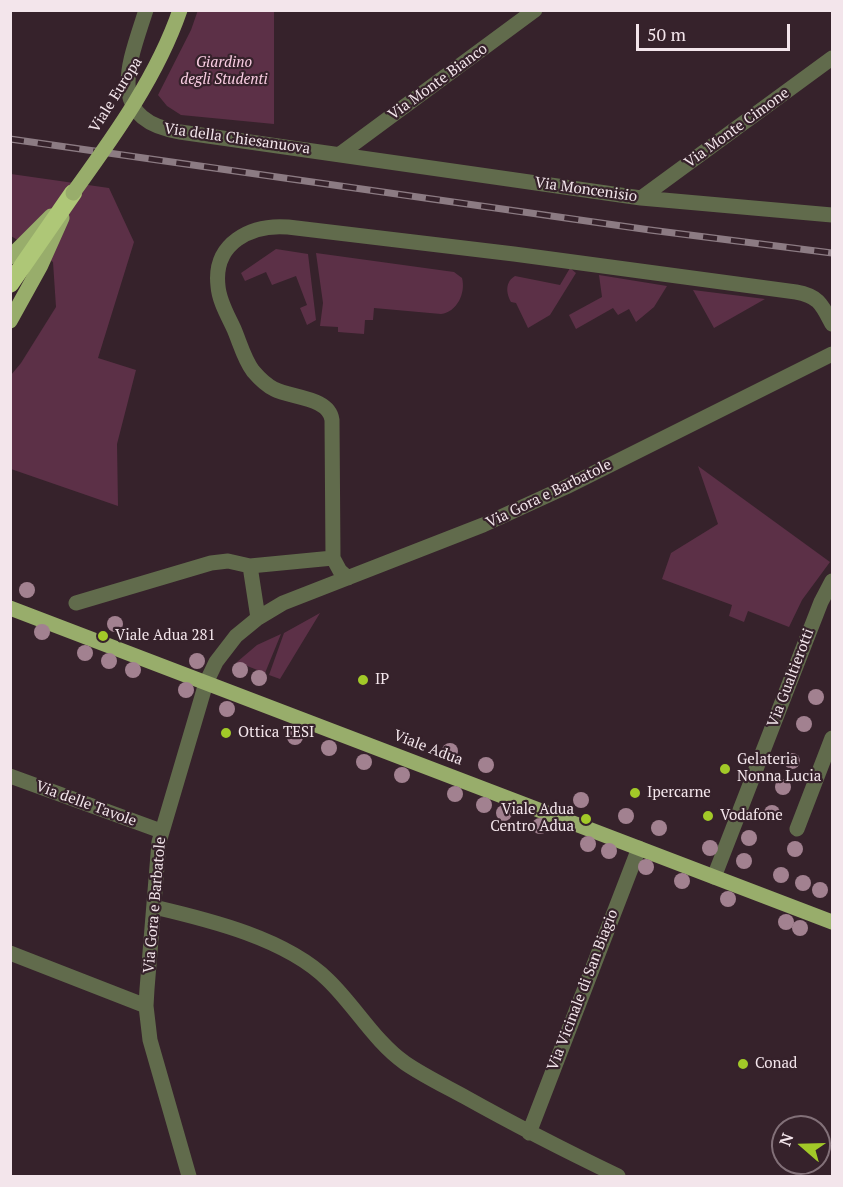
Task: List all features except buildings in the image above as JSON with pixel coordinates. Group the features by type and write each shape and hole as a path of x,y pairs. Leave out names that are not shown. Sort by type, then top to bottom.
{"highway":[{"path":"10,284 25,257 73,194"}],"main road":[{"name":"Viale Europa","path":"73,194 141,94 180,10"},
{"path":"10,321 25,257"},
{"name":"Viale Adua","path":"10,608 832,922"}],"street":[{"name":"Via della Chiesanuova","path":"146,10 135,45 128,83 129,99 145,122 158,128 180,132 340,154"},
{"name":"Via Monte Bianco","path":"340,154 535,10"},
{"name":"Via Monte Cimone","path":"641,198 832,58"},
{"name":"Via Moncenisio","path":"340,154 641,198 832,215"},
{"path":"348,578 340,571 333,558 330,413 321,405 272,388 256,375 247,360 218,288 224,254 230,245 247,233 268,226 288,227 525,255 796,292 813,297 818,301 832,324"},
{"name":"Via Gora e Barbatole","path":"189,1176 150,1040 146,1006 156,861 161,831 206,683 224,650 236,636 258,618 283,603 483,525 525,506 832,354"},
{"path":"76,603 211,563 228,561 250,566 333,558"},
{"path":"250,566 258,618"},
{"name":"Via Gualtierotti","path":"714,877 821,602 832,581"},
{"path":"797,829 832,738"},
{"name":"Via delle Tavole","path":"10,776 161,831"},
{"name":"Via Vicinale di San Biagio","path":"529,1133 639,848"},
{"path":"154,908 235,930 283,949 331,982 397,1057 413,1068 529,1133 618,1176"},
{"path":"10,953 146,1006"}],"green space":[{"name":"Giardino degli Studenti","path":"198,10 274,11 274,124 181,115 167,106 158,95 191,30"},
{"path":"11,174 109,188 134,242 98,358 136,370 117,444 118,506 11,469 11,375 56,307 53,262 11,236"},
{"path":"276,249 308,254 316,320 307,325 300,308 307,305 296,276 272,285 266,272 245,281 241,273"},
{"path":"316,253 454,272 462,278 463,290 456,306 447,312 441,314 374,308 373,320 365,320 364,334 338,332 338,327 320,326 323,303"},
{"path":"570,268 576,273 550,315 528,328 516,303 509,299 507,288 509,281 515,276 560,285"},
{"path":"599,275 667,286 654,307 636,322 629,309 618,315 613,308 576,329 569,315 602,297"},
{"path":"693,290 765,299 714,328"},
{"path":"698,466 830,562 802,600 789,627 748,611 744,622 729,616 732,605 662,579 671,553 718,524"},
{"path":"320,613 280,679 269,675 284,633"},
{"path":"281,634 265,673 237,662 257,645"}],"railway":[{"path":"10,139 650,230 832,253"}],"place":[{"name":"Viale Adua 281","path":"103,636"},
{"name":"IP","path":"363,680"},
{"name":"Ottica TESI","path":"226,733"},
{"name":"Gelateria Nonna Lucia","path":"725,769"},
{"name":"Ipercarne","path":"635,793"},
{"name":"Vodafone","path":"708,816"},
{"name":"Viale Adua Centro Adua","path":"586,819"},
{"name":"Conad","path":"743,1064"}]}
